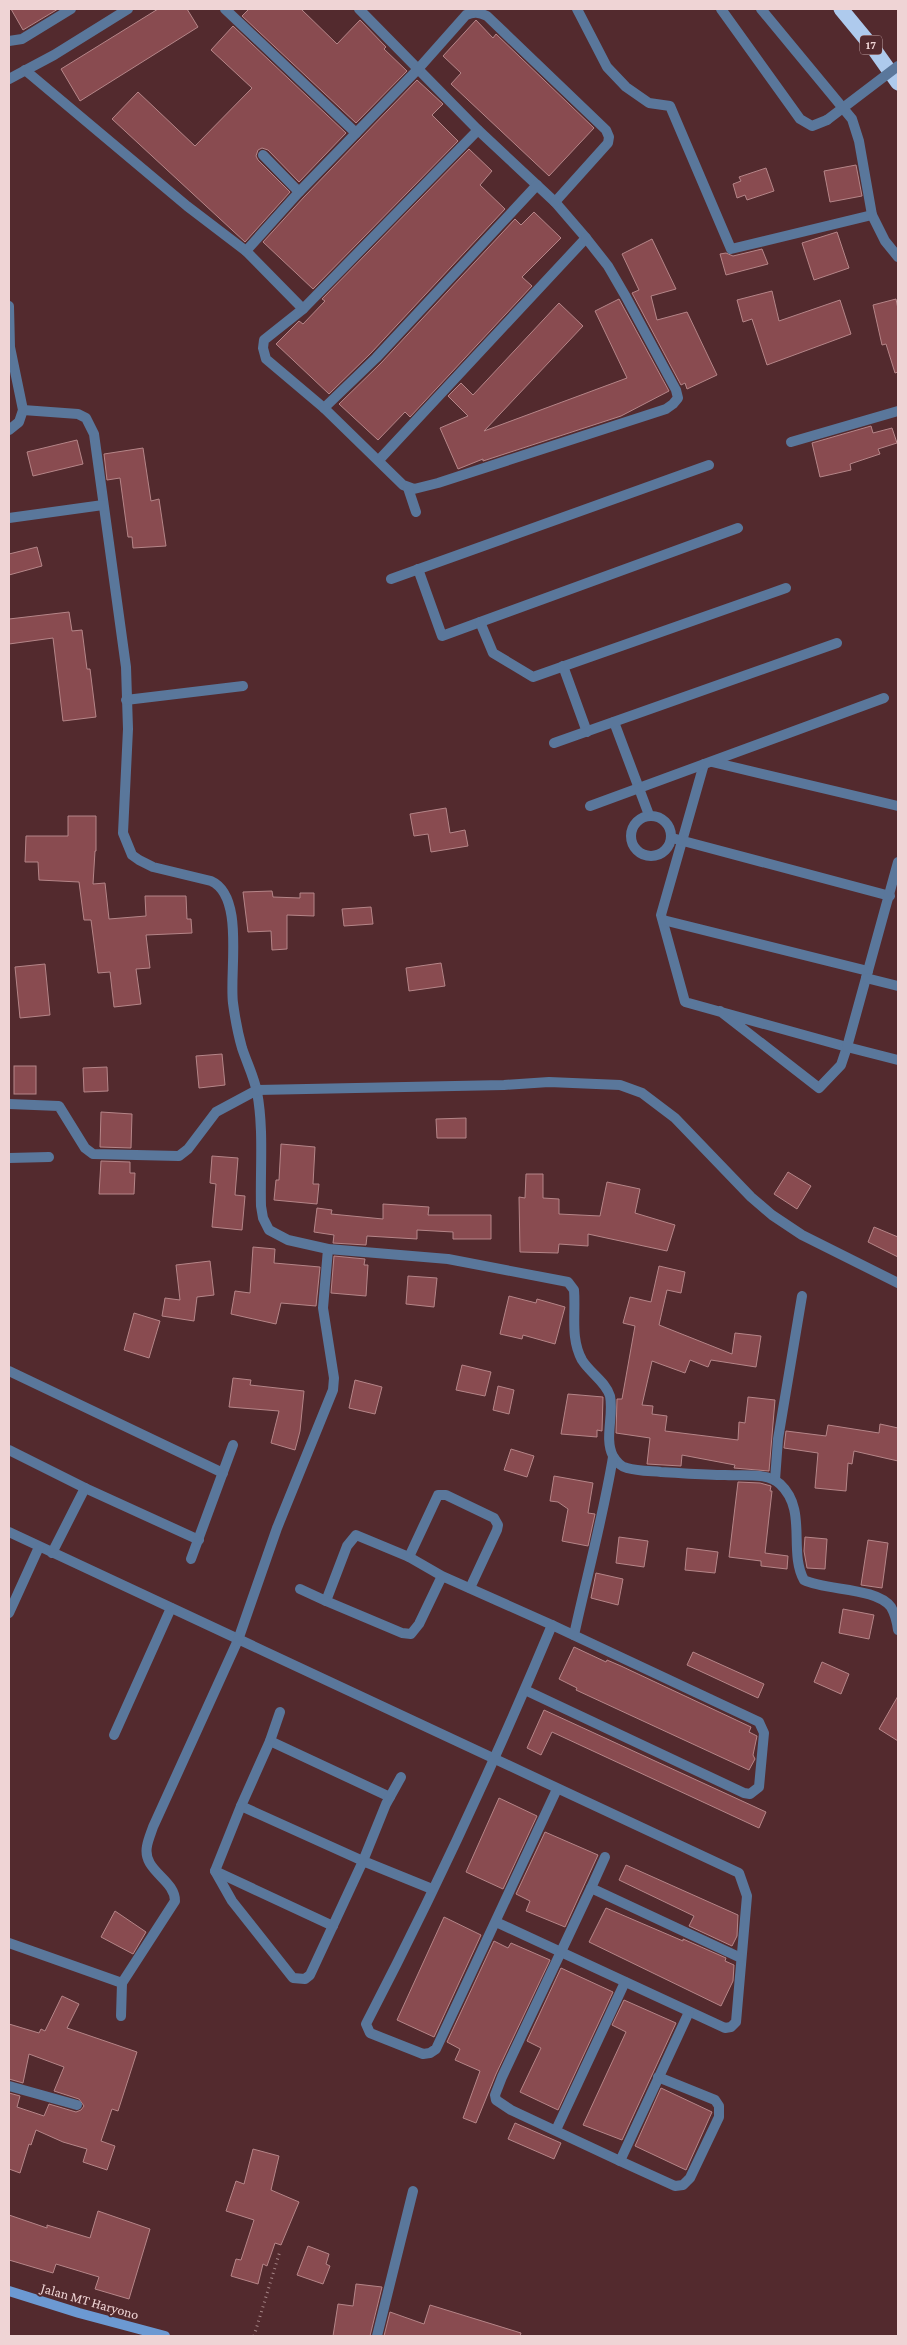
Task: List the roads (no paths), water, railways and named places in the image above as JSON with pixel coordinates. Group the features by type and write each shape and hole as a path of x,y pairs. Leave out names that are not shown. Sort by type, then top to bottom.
{"highway":[{"name":"17","path":"841,9 874,49 898,83"}],"main road":[{"name":"Jalan MT Haryono","path":"9,2291 79,2313 164,2336"}],"street":[{"path":"9,41 22,39 71,9"},
{"path":"9,79 54,55 128,9"},
{"path":"225,9 356,133"},
{"path":"359,9 478,130 555,202 586,238 608,266 626,297 642,330 672,382 678,398 666,409 438,483 421,488 408,488"},
{"path":"577,9 607,67 626,87 649,103 670,106 731,249 872,216"},
{"path":"721,9 800,119 812,126 827,120 898,66"},
{"path":"761,9 852,118 859,141 872,216 885,240 898,257"},
{"path":"246,252 298,192 419,68 466,16 478,12 487,16 600,123 609,137 608,143 555,202"},
{"path":"25,70 246,252 303,309"},
{"path":"416,512 408,488 390,474 379,460 324,408 272,364 264,353 264,340 303,309 478,130"},
{"path":"263,156 298,192"},
{"path":"324,408 376,358 536,184"},
{"path":"379,460 586,238"},
{"path":"9,306 10,347 23,410 19,422 9,430"},
{"path":"23,410 78,414 86,418 94,434 126,667 128,730 122,818 125,840 132,855 139,860 153,867 211,881 224,890 231,913 233,1000 236,1022 242,1047 257,1090 260,1120 260,1196 263,1218 269,1230 275,1235 328,1250 448,1259 568,1282 574,1290 574,1331 578,1352 609,1394 610,1449 613,1457 620,1465 627,1468 715,1475 760,1476 775,1480 785,1490 794,1508 798,1533 797,1560 804,1580 884,1601 894,1613 898,1630"},
{"path":"791,442 898,411"},
{"path":"391,579 709,465"},
{"path":"9,518 103,505"},
{"path":"418,569 442,636 738,528"},
{"path":"480,622 493,653 533,677 786,588"},
{"path":"554,743 837,643"},
{"path":"563,666 587,732"},
{"path":"126,700 243,686"},
{"path":"590,806 884,698"},
{"path":"614,722 648,816"},
{"path":"708,763 898,806"},
{"path":"708,763 682,841 661,915 686,1002 898,1060"},
{"path":"648,816 660,818 669,826 672,838 666,850 655,856 642,854 633,845 631,832 637,821 648,816"},
{"path":"672,838 888,901 898,909"},
{"path":"720,1011 819,1088 841,1065 898,862"},
{"path":"663,920 867,975 898,986"},
{"path":"9,1104 60,1106 85,1148 93,1154 179,1156 188,1149 216,1112 257,1090 504,1085 549,1082 620,1085 642,1093 675,1118 772,1215 802,1235 898,1283"},
{"path":"9,1158 49,1157"},
{"path":"120,2016 122,1983 175,1901 171,1890 148,1861 146,1847 153,1827 238,1640 277,1528 333,1390 334,1378 322,1308 328,1250"},
{"path":"775,1480 778,1439 802,1296"},
{"path":"9,1371 223,1473"},
{"path":"191,1559 233,1445"},
{"path":"9,1450 85,1488 199,1540"},
{"path":"574,1636 589,1567 603,1516 613,1457"},
{"path":"52,1553 85,1488"},
{"path":"409,1557 438,1495 446,1495 494,1518 498,1524 496,1530 470,1588"},
{"path":"9,1532 739,1873 747,1896 735,2025 725,2028 496,1922"},
{"path":"326,1601 347,1546 356,1535 409,1557 442,1576 552,1625 759,1722 764,1733 759,1787 750,1794 744,1793 525,1690"},
{"path":"9,1614 39,1547"},
{"path":"300,1589 402,1633 411,1634 419,1624 442,1576"},
{"path":"114,1735 170,1608"},
{"path":"552,1625 525,1690 432,1889 366,2024 370,2033 422,2054 430,2053 436,2049 557,1789"},
{"path":"215,1871 270,1741 280,1712"},
{"path":"270,1741 390,1798"},
{"path":"215,1871 232,1901 293,1978 305,1979 310,1975 401,1777"},
{"path":"241,1806 363,1861 432,1889"},
{"path":"605,1857 495,2095 501,2105 675,2186 684,2185 690,2178 719,2118 719,2106 715,2100 658,2077"},
{"path":"215,1871 333,1926"},
{"path":"590,1888 741,1958"},
{"path":"9,1943 122,1983"},
{"path":"556,2130 625,1982"},
{"path":"620,2161 689,2012"},
{"path":"9,2086 77,2105"},
{"path":"377,2336 413,2191"}]}
